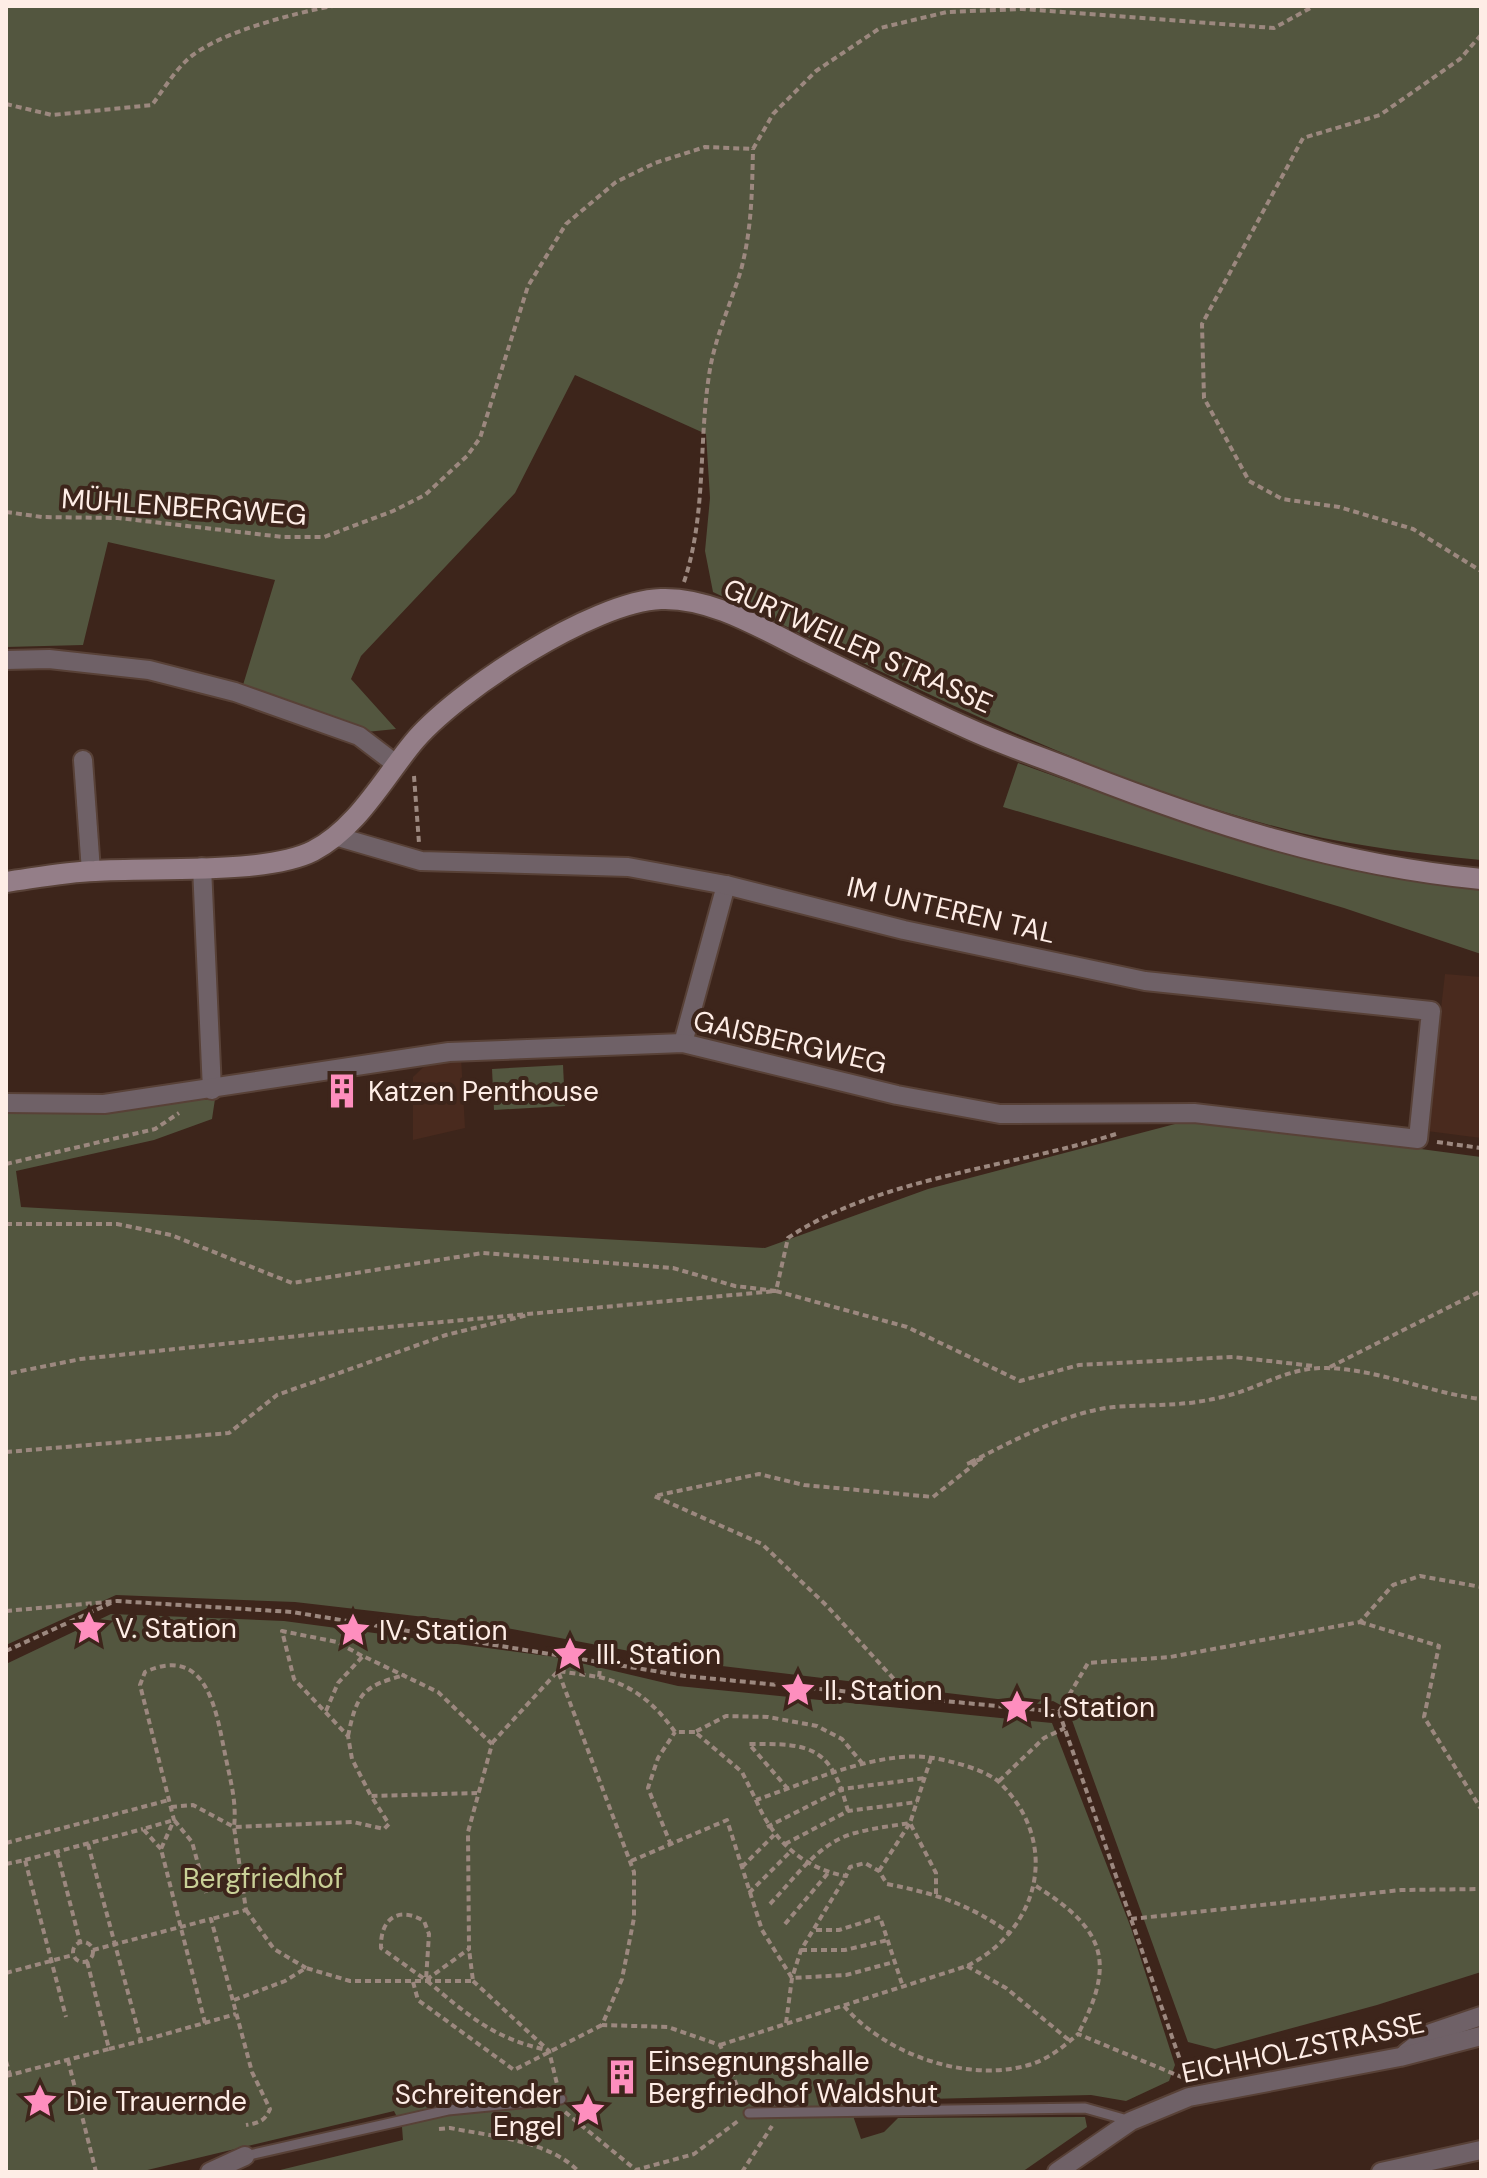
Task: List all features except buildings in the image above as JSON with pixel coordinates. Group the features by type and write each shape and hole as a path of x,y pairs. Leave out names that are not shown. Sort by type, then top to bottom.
{"main road":[{"name":"GURTWEILER STRASSE","path":"6,882 91,871 280,863 312,852 335,836 412,744 456,701 516,660 565,633 635,603 678,600 720,610 970,729 1166,806 1306,850 1402,871 1481,879"}],"street":[{"path":"6,660 49,659 149,670 235,692 359,736 397,765"},
{"path":"83,760 91,871"},
{"name":"IM UNTEREN TAL","path":"335,836 421,861 628,867 726,885 904,930 1145,981 1431,1011 1418,1139"},
{"path":"202,867 212,1090"},
{"path":"683,1043 726,885"},
{"name":"GAISBERGWEG","path":"6,1103 104,1104 449,1052 683,1043 897,1095 1000,1114 1194,1113 1418,1139"},
{"path":"1400,2057 1431,2033 1481,2016"},
{"name":"EICHHOLZSTRASSE","path":"1057,2172 1131,2121 1188,2088 1400,2057 1481,2036"},
{"path":"1381,2172 1481,2150"},
{"path":"210,2172 245,2156"}],"lane":[{"path":"245,2156 448,2110 561,2099"},
{"path":"749,2113 1085,2108 1131,2121"}],"path":[{"path":"6,104 52,115 152,105 188,58 236,33 300,12 333,6"},
{"path":"678,600 691,561 701,498 703,419 710,367 740,271 753,214 753,149 773,114 816,71 880,28 947,12 1022,9 1274,28 1314,6"},
{"path":"1481,35 1460,59 1380,115 1303,138 1202,324 1204,398 1249,481 1282,499 1339,507 1413,529 1481,571"},
{"name":"MÜHLENBERGWEG","path":"6,512 42,517 118,518 283,537 324,537 393,511 425,495 467,456 480,438 528,286 566,224 616,182 655,163 705,147 753,149"},
{"path":"412,744 421,861"},
{"path":"6,1164 155,1129 212,1090"},
{"path":"776,1291 788,1238 818,1218 888,1194 1126,1129"},
{"path":"1418,1139 1481,1148"},
{"path":"6,1224 117,1224 158,1232 292,1283 483,1253 673,1268 735,1286 776,1291 907,1327 1020,1381 1079,1365 1233,1357 1329,1368 1443,1395 1481,1399"},
{"path":"6,1374 81,1359 776,1291"},
{"path":"914,1701 827,1606 762,1544 654,1496 759,1474 804,1485 933,1497 981,1459 967,1464 1032,1432 1111,1407 1184,1406 1214,1399 1283,1373 1329,1368 1481,1291"},
{"path":"6,1452 229,1433 277,1395 446,1335 542,1312"},
{"path":"1360,1622 1393,1585 1420,1576 1481,1587"},
{"path":"6,1611 117,1601 292,1612 685,1676 914,1701 1059,1712"},
{"path":"6,1651 117,1601"},
{"path":"1059,1712 1088,1663 1170,1657 1360,1622 1439,1646 1424,1717 1481,1809"},
{"path":"348,1736 294,1679 282,1631 337,1642 407,1675 438,1692 492,1744"},
{"path":"326,1711 338,1683 363,1656"},
{"path":"599,1677 601,1661"},
{"path":"206,1893 192,1842 174,1820 140,1685 145,1672 161,1665 185,1667 204,1682 216,1712 236,1807 234,1827 246,1910 274,1949 306,1968 350,1981 473,1981"},
{"path":"558,1671 620,1682 661,1712 675,1732"},
{"path":"558,1671 492,1744 477,1793 468,1832 469,1949 473,1981 549,2051 565,2114 636,2170 694,2154 749,2113 720,2045"},
{"path":"558,1671 631,1861 634,1918 622,1979 602,2025"},
{"path":"171,1807 193,1805 234,1827 353,1822 384,1829 389,1824 352,1759 348,1736 354,1706 374,1683 407,1675"},
{"path":"1059,1712 1188,2088"},
{"path":"675,1732 695,1732 726,1716 768,1717 817,1726 842,1739 862,1763"},
{"path":"999,1781 1044,1738 1065,1727"},
{"path":"671,1845 648,1788 658,1758 675,1732"},
{"path":"695,1732 742,1772 767,1827 774,1835 809,1863 828,1873 846,1876"},
{"path":"788,1789 749,1744 773,1744 814,1752 827,1760 836,1771 848,1811"},
{"path":"879,1871 910,1823 931,1757"},
{"path":"413,1982 418,2000 514,2070 602,2025 668,2027 720,2045 967,1966 992,1953 1011,1934 1036,1886 1034,1849 1022,1812 999,1781 931,1757 862,1763 756,1800"},
{"path":"767,1827 842,1789 925,1778"},
{"path":"371,1796 477,1793"},
{"path":"6,1843 169,1800"},
{"path":"785,1844 848,1811 917,1802"},
{"path":"6,1864 174,1820"},
{"path":"161,1849 174,1820"},
{"path":"631,1861 727,1820 762,1930 792,1978"},
{"path":"770,1904 833,1842 853,1833 910,1823"},
{"path":"910,1823 936,1873 936,1894"},
{"path":"143,1829 161,1849 205,2023"},
{"path":"742,1867 774,1835"},
{"path":"88,1844 141,2041"},
{"path":"749,1893 791,1851"},
{"path":"57,1852 80,1942"},
{"path":"25,1860 66,2017"},
{"path":"786,2023 792,1978 801,1950 816,1930 850,1867 858,1862 879,1871 887,1884 936,1894 977,1910 1011,1934"},
{"path":"785,1924 828,1873"},
{"path":"844,2006 858,2023 891,2047 932,2062 985,2069 1025,2066 1061,2050 1078,2034 1096,2000 1101,1975 1096,1949 1080,1917 1036,1886"},
{"path":"1131,1919 1401,1890 1481,1889"},
{"path":"109,2049 87,1961 93,1950 246,1910"},
{"path":"426,1980 429,1934 424,1921 409,1912 396,1914 386,1923 381,1948 426,1980 472,2021 512,2042 549,2051"},
{"path":"816,1930 839,1930 880,1917 903,1987"},
{"path":"211,1919 252,2072 270,2109 266,2118 246,2125"},
{"path":"801,1950 845,1950 888,1940"},
{"path":"80,1942 90,1944 93,1950"},
{"path":"80,1942 73,1948 73,1955 80,1962 87,1961"},
{"path":"426,1980 469,1949"},
{"path":"6,1973 73,1955"},
{"path":"792,1978 846,1975 894,1962"},
{"path":"967,1966 1017,1997 1070,2041"},
{"path":"233,2000 285,1981 306,1968"},
{"path":"6,2061 8,2076 236,2014"},
{"path":"1078,2034 1188,2088"},
{"path":"68,2060 96,2172"},
{"path":"742,2172 772,2125"},
{"path":"428,2130 450,2128 528,2146 569,2160 579,2172"}],"shaded area":[{"path":"1445,974 1481,977 1481,1138 1427,1131"},
{"path":"461,1057 465,1128 413,1140 413,1077 432,1059"}],"green space":[{"path":"6,6 1481,6 1481,860 1391,850 1323,838 1225,812 1150,787 1002,727 713,592 705,551 710,498 706,434 575,375 515,493 361,656 351,679 396,729 366,732 243,685 275,580 108,542 83,645 6,647"},
{"path":"1018,763 1188,823 1303,857 1420,882 1481,889 1481,954 1344,908 1003,807"},
{"path":"563,1065 565,1106 494,1110 492,1069"},
{"path":"215,1099 212,1119 154,1140 16,1171 21,1207 765,1248 928,1189 1194,1119 1481,1157 1481,1972 1377,2005 1215,2049 1188,2042 1068,1709 1053,1701 1040,1704 688,1662 485,1624 295,1602 116,1595 6,1645 6,1114"},
{"name":"Bergfriedhof","path":"111,1614 284,1621 555,1657 678,1686 1052,1723 1131,1928 1175,2065 1169,2081 1126,2101 1091,2095 848,2101 861,2139 884,2132 898,2118 1085,2117 1087,2127 1022,2172 272,2172 403,2140 402,2127 394,2111 139,2172 6,2172 6,1664"}],"place":[{"name":"Katzen Penthouse","path":"342,1091"},
{"name":"V. Station","path":"89,1628"},
{"name":"IV. Station","path":"353,1630"},
{"name":"III. Station","path":"570,1654"},
{"name":"II. Station","path":"798,1690"},
{"name":"I. Station","path":"1017,1707"},
{"name":"Einsegnungshalle Bergfriedhof Waldshut","path":"622,2077"},
{"name":"Die Trauernde","path":"40,2101"},
{"name":"Schreitender Engel","path":"588,2110"}]}
